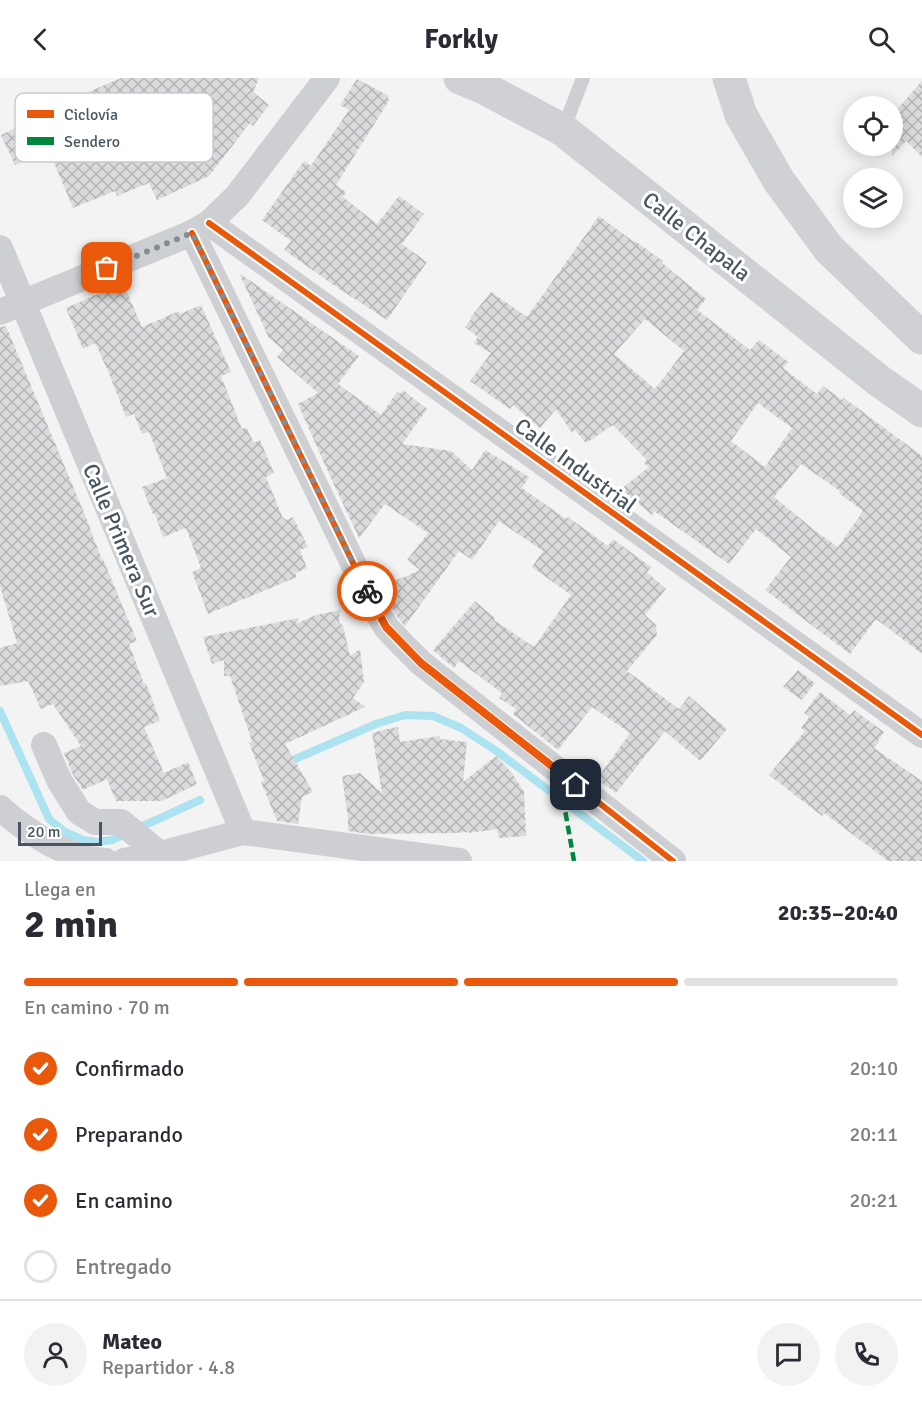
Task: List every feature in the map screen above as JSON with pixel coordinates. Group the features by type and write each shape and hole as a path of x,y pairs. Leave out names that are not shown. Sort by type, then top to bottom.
{"street":[{"path":"11,308 200,228 237,196 327,78"},
{"name":"Calle Chapala","path":"460,78 484,88 563,130 878,380 922,411"},
{"path":"729,78 741,115 779,181 829,249 922,338"},
{"path":"200,228 373,604 386,627 421,663 673,861"},
{"name":"Calle Industrial","path":"200,228 922,735"},
{"name":"Calle Primera Sur","path":"0,248 11,308 243,832"},
{"path":"44,745 58,780 79,812 95,822 121,822 152,847"},
{"path":"0,808 18,823 54,844 74,854 97,861 106,861"},
{"path":"124,861 152,847 243,832 459,861"}],"lane":[{"path":"563,130 583,78"}],"building":[{"path":"121,78 259,78 253,92 269,105 253,126 250,123 209,176 157,200 149,183 117,196 115,191 73,208 54,162 213,162 213,93 86,93"},
{"path":"357,79 389,96 387,98 390,99 336,185 346,192 343,197 377,224 399,196 424,214 402,244 427,262 387,320 284,250 291,241 262,220 304,161 311,166 349,110 340,105"},
{"path":"922,81 922,157 906,141 903,144 903,103"},
{"path":"15,128 15,162 22,162 15,165 1,135"},
{"path":"599,216 663,261 662,263 706,299 697,310 750,350 759,340 788,362 783,368 817,394 823,386 842,400 844,398 922,456 922,654 876,619 850,654 765,590 791,557 756,529 729,564 654,511 652,515 621,489 649,467 644,463 647,460 613,425 586,443 575,430 572,433 556,409 540,428 513,405 510,409 470,381 491,353 474,343 478,337 465,327 491,292 527,317","holes":["645,319 684,351 655,389 614,354","758,403 792,428 765,467 731,441","801,464 840,491 839,493 863,511 838,547 774,497"]},
{"path":"239,273 359,356 338,384 381,415 397,392 400,394 403,390 427,409 402,444 451,451 472,470 485,450 529,477 522,488 608,546 613,539 651,567 647,572 666,589 645,615 656,625 657,635 627,671 679,709 689,696 727,729 700,761 665,731 616,793 597,779 630,733 592,707 558,750 513,714 516,709 499,698 502,693 459,661 454,668 433,650 475,601 495,618 494,620 534,647 571,595 532,567 543,551 499,521 472,560 459,551 405,626 392,608 383,586 420,570 407,560 428,533 385,504 359,538 298,404 318,393 277,357 283,350 269,338"},
{"path":"123,283 142,327 179,311 180,314 201,305 231,372 221,376 242,429 246,427 254,443 260,440 274,473 266,477 283,518 286,520 293,517 308,547 300,550 307,568 295,573 297,577 208,614 192,572 201,568 186,528 163,537 142,487 167,478 149,432 142,434 134,414 126,417 95,343 83,349 66,308"},
{"path":"6,326 137,641 129,644 160,721 144,727 164,773 188,762 197,784 162,801 116,801 107,779 83,790 72,773 64,753 81,746 53,704 41,709 28,681 0,686 0,648 17,643 0,586 0,327"},
{"path":"340,610 339,622 343,626 350,656 360,649 364,682 353,698 365,707 285,744 313,792 302,797 298,824 277,821 261,782 264,781 249,743 252,741 230,676 224,676 224,660 212,664 203,637 299,618 295,624 316,615"},
{"path":"798,670 815,683 802,700 783,687"},
{"path":"820,692 850,715 854,710 884,732 874,748 922,781 922,861 888,861 824,813 822,816 769,775 805,731 801,728 809,717 804,713"},
{"path":"398,727 400,742 440,736 440,739 467,742 463,782 496,756 512,773 524,792 526,836 499,838 497,829 469,833 369,834 348,831 342,776 360,773 382,793 372,733"}],"waterway":[{"path":"0,711 49,819 65,832 83,840 97,842 112,840 200,800"},
{"path":"286,763 376,724 405,715 433,716 461,728 495,750 643,861"}],"marked path":[{"path":"574,861 565,810 576,785"}],"cycle path":[{"path":"209,223 922,735"},
{"path":"192,233 386,627 421,663 673,861"}],"way so far":[{"path":"107,268 192,233 367,591"}],"route":[{"path":"367,591 386,627 421,663 576,785"}]}
